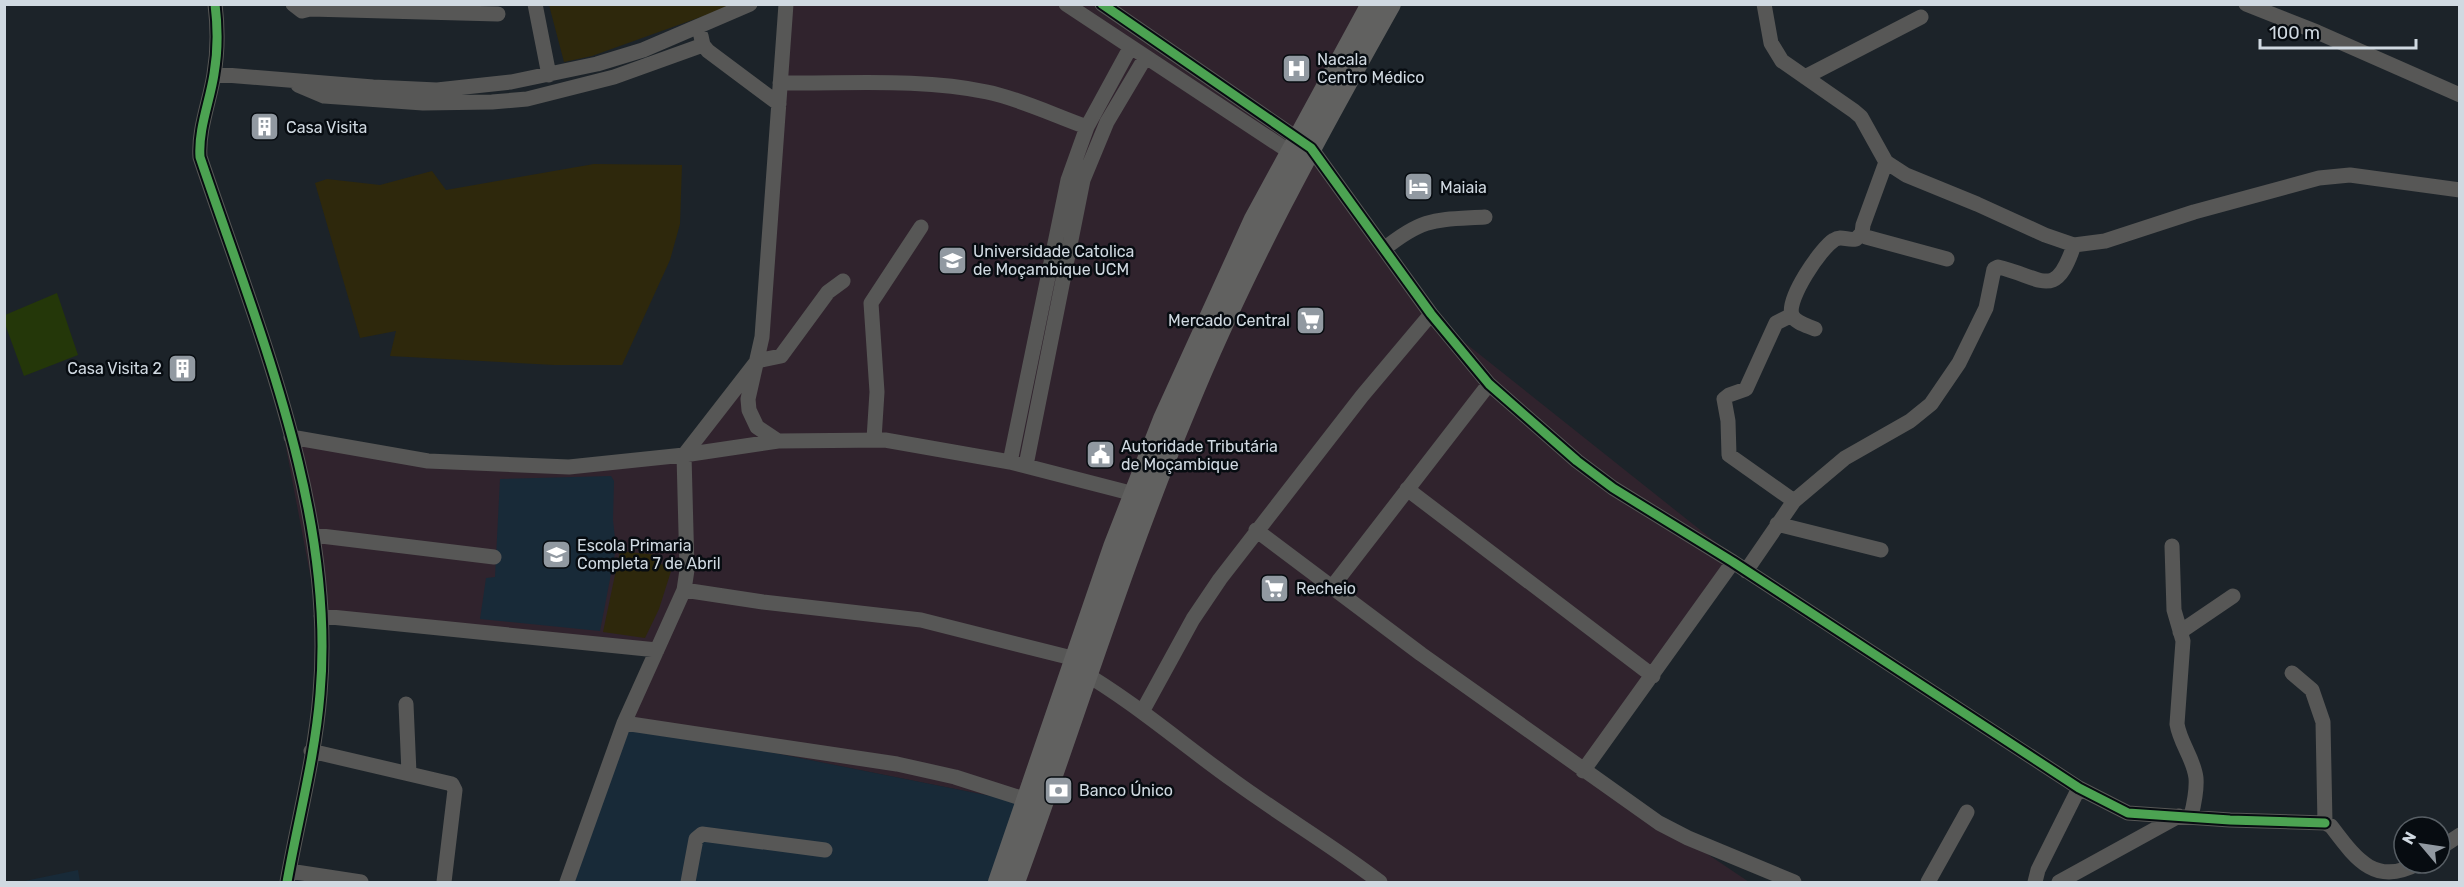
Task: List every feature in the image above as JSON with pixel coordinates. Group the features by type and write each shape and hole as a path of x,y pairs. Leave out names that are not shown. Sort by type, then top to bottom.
{"main road":[{"path":"998,882 1142,496 1187,406 1301,149 1371,4"},
{"path":"1301,149 1391,4"},
{"path":"1015,882 1079,667"}],"street":[{"path":"214,4 217,38 214,74 200,142 200,156 291,437 313,535 321,616 320,696 288,877 361,882"},
{"path":"293,4 302,11 312,7 498,14"},
{"path":"535,4 549,75"},
{"path":"214,74 437,90 511,82 549,75 643,50 699,28 750,4"},
{"path":"778,441 757,427 749,410 750,386 762,337 786,4"},
{"path":"1066,4 1145,58 1301,149"},
{"path":"1101,4 1329,171 1431,314 1489,384 1542,433 1613,488 1733,562 2079,788 2128,813 2230,820 2325,823 2331,826 2356,859 2365,867 2386,876 2398,875"},
{"path":"1764,4 1775,52 1782,61 1861,117 1886,162 1924,183 2045,235 2074,245 2105,241 2194,212 2319,178 2350,175 2460,190"},
{"path":"2246,4 2460,95"},
{"path":"1805,77 1921,17"},
{"path":"699,28 703,45 779,104"},
{"path":"290,81 324,96 423,103 527,99 614,77 703,45"},
{"path":"1018,464 1068,180 1087,127 1130,48"},
{"path":"1018,464 1083,180 1107,122 1145,58"},
{"path":"780,83 920,84 960,87 990,92 1087,127"},
{"path":"1886,162 1863,225 1863,233 1866,237 1947,259"},
{"path":"1384,249 1405,232 1425,222 1485,217"},
{"path":"874,439 877,392 872,303 921,227"},
{"path":"1815,329 1796,321 1792,315 1792,306 1797,292 1810,268 1831,242 1836,238 1856,239 1863,233"},
{"path":"1746,571 1794,501 1845,458 1910,421 1931,404 1959,363 1986,308 1995,269 1998,267 2006,269 2030,279 2046,282 2057,279 2067,266 2074,245"},
{"path":"567,882 624,723 684,590 687,570 684,455 757,361 777,358 785,352 828,292 843,280"},
{"path":"1142,712 1193,620 1256,530 1362,396 1431,314"},
{"path":"1792,315 1776,323 1746,389 1728,394 1724,399 1724,404 1728,420 1729,455 1794,501"},
{"path":"1332,587 1489,384"},
{"path":"291,437 428,461 569,467 684,455 778,441 874,439 1018,464 1142,496"},
{"path":"1407,489 1653,676"},
{"path":"1777,524 1881,550"},
{"path":"1256,530 1583,771 1659,823 1790,882"},
{"path":"313,535 494,557"},
{"path":"2059,882 2185,816 2196,792 2196,777 2178,734 2177,724 2183,651 2174,610 2172,546"},
{"path":"1583,771 1733,562"},
{"path":"684,590 763,603 921,620 1079,667 1265,804 1380,882"},
{"path":"2180,632 2233,596"},
{"path":"321,616 657,650"},
{"path":"2292,673 2312,690 2323,722 2325,823"},
{"path":"406,704 409,773"},
{"path":"624,723 897,764 955,777 1027,800"},
{"path":"311,751 452,784 455,790 444,882"},
{"path":"2035,882 2038,870 2079,788"},
{"path":"1928,882 1967,812"},
{"path":"688,882 696,839 702,834 825,850"}],"shaded area":[{"path":"782,5 1368,5 1296,131 1430,315 1738,560 1584,771 1749,882 1016,882 1026,803 628,724 656,652 318,616 284,437 426,463 686,463 760,361"},
{"name":"Escola Primaria Completa 7 de Abril","path":"611,476 614,481 613,520 616,548 600,631 480,619 486,578 495,577 500,479"},
{"path":"628,724 1026,803 997,882 573,882"},
{"path":"78,870 80,882 20,882"}],"green space":[{"path":"57,293 78,355 24,376 5,324 5,315"}],"sand":[{"path":"549,5 734,5 592,56 564,62"},
{"path":"594,164 682,165 680,224 670,260 622,365 554,365 390,356 396,331 360,338 315,183 327,179 380,185 432,171 446,190"},
{"path":"620,551 657,555 658,563 672,568 659,609 645,638 603,632"}],"cycle path":[{"path":"215,4 216,57 201,136 200,157 267,353 287,421 304,488 316,557 322,625 318,718 287,882"},
{"path":"1102,4 1311,148 1431,314 1489,384 1577,461 1613,488 1733,562 2079,788 2128,813 2230,820 2325,823"}],"place":[{"name":"Nacala Centro Médico","path":"1296,68"},
{"name":"Casa Visita","path":"265,127"},
{"name":"Maiaia","path":"1419,187"},
{"name":"Universidade Catolica de Moçambique UCM","path":"952,260"},
{"name":"Mercado Central","path":"1311,320"},
{"name":"Casa Visita 2","path":"183,368"},
{"name":"Autoridade Tributária de Moçambique","path":"1100,455"},
{"name":"Escola Primaria Completa 7 de Abril","path":"556,554"},
{"name":"Recheio","path":"1275,588"},
{"name":"Banco Único","path":"1058,790"}]}
